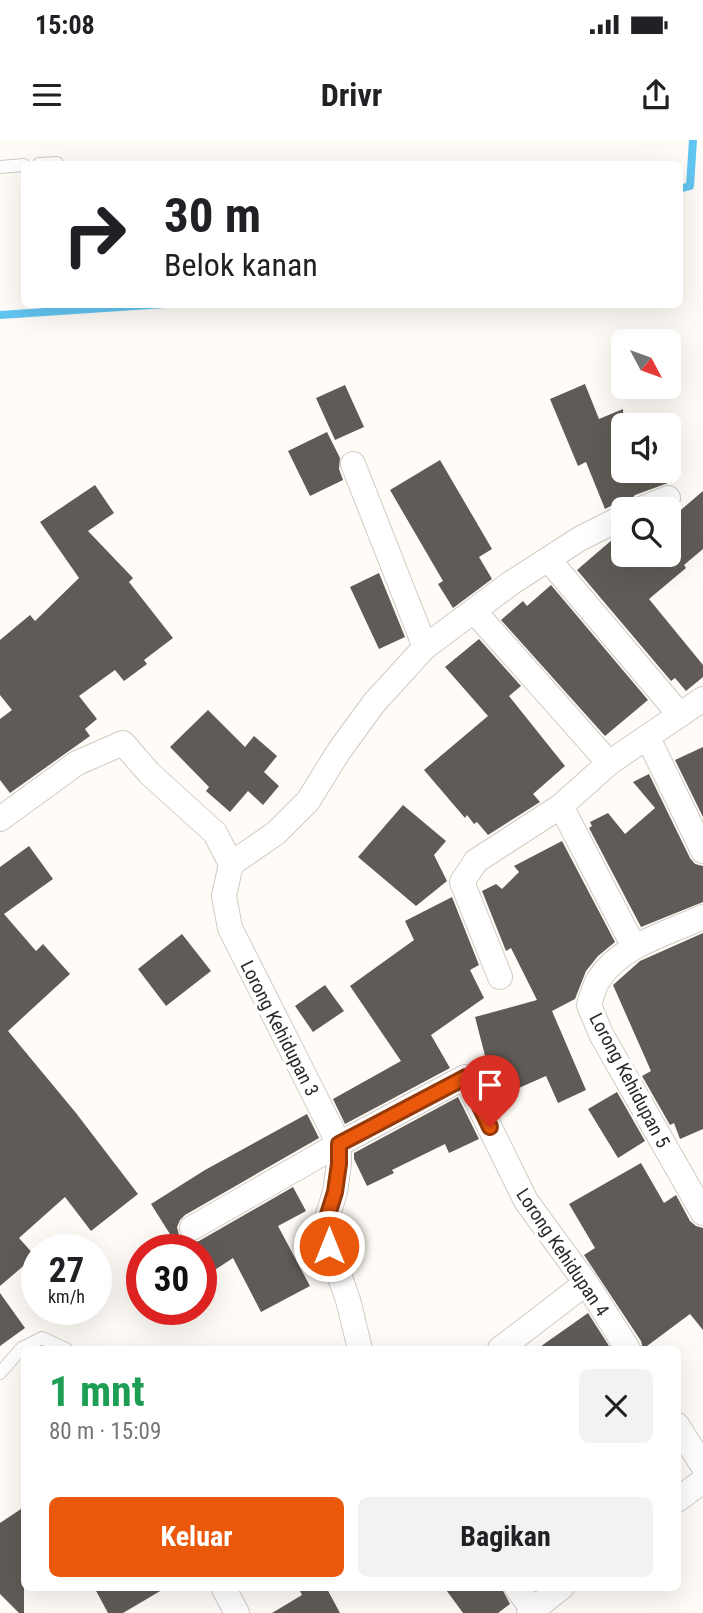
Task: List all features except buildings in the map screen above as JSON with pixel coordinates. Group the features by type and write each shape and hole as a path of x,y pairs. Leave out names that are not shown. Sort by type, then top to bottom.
{"street":[{"path":"353,464 425,647"},
{"path":"0,819 77,763 123,743 149,773 215,833 231,864 276,833 308,801 374,702 425,647 510,583 581,538 611,523"},
{"path":"548,559 680,715"},
{"path":"474,611 609,763"},
{"path":"500,977 465,891 462,882 464,877 476,861 561,806 609,763 703,699"},
{"path":"648,738 703,851"},
{"path":"561,806 635,947"},
{"name":"Lorong Kehidupan 3","path":"231,864 224,896 230,928 339,1144"},
{"name":"Lorong Kehidupan 5","path":"703,918 635,947 612,963 597,980 589,1005 601,1034 703,1213"},
{"name":"Lorong Kehidupan 4","path":"339,1144 466,1077 526,1201 586,1283 626,1346"},
{"path":"192,1228 339,1144"},
{"path":"339,1144 338,1173 326,1221 329,1246 348,1300 359,1346"},
{"path":"504,1346 586,1283"},
{"path":"681,1431 703,1466"},
{"path":"681,1497 703,1481"},
{"path":"225,1591 237,1613"},
{"path":"518,1591 531,1611 557,1591"}],"lane":[{"path":"0,167 21,166"},
{"path":"26,1346 42,1338 59,1346"},
{"path":"0,1373 21,1349"}],"waterway":[{"path":"683,188 690,186 693,140"},
{"path":"0,315 105,308"}],"route":[{"path":"329,1246 326,1221 335,1192 339,1144 466,1077 490,1127"}]}
